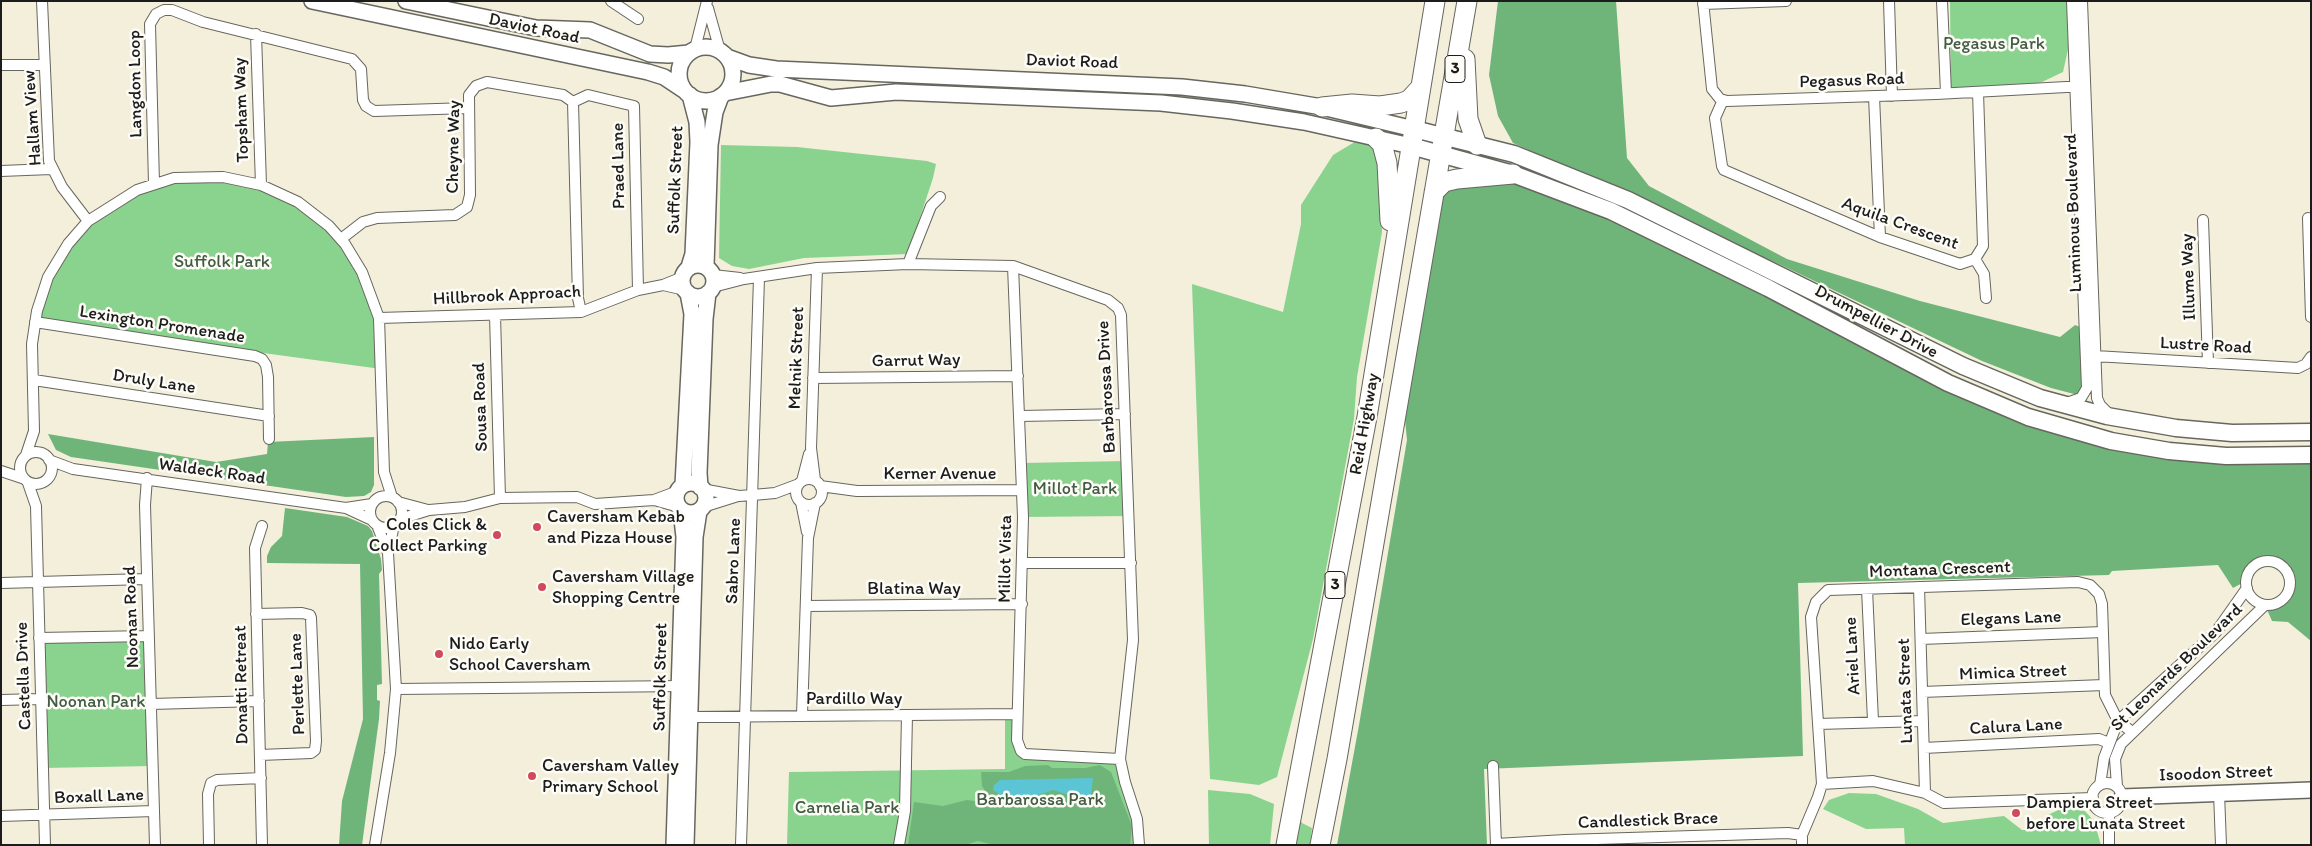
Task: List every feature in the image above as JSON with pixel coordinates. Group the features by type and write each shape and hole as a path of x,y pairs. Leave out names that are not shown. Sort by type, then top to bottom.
{"highway":[{"name":"Reid Highway","path":"1287,840 1367,417 1435,1"},
{"name":"Reid Highway","path":"1321,843 1467,1"},
{"path":"1475,1 1466,50 1465,75 1468,119 1477,145"},
{"path":"1322,107 1352,104 1380,106 1401,103 1409,100 1421,88"},
{"path":"1376,138 1382,144 1387,163 1392,257"},
{"path":"1434,192 1444,182 1457,179 1513,174"}],"main road":[{"path":"1412,137 1441,145"},
{"name":"Drumpellier Drive","path":"1441,145 1477,145 1514,154 1628,200 1963,366 2014,388 2061,404 2112,417 2176,428 2232,433 2311,432"},
{"name":"Drumpellier Drive","path":"1441,145 1513,174 1573,195 1630,220 1768,288 1948,383 2028,417 2090,436 2168,451 2226,456 2311,456"},
{"path":"2176,428 2203,420 2243,424 2311,423"}],"street":[{"name":"Hallam View","path":"42,1 48,150 51,169 62,188 88,221"},
{"name":"Daviot Road","path":"312,1 648,72 664,77 687,93"},
{"name":"Daviot Road","path":"406,1 536,28 590,30 650,54 668,55 692,51"},
{"path":"611,1 638,19"},
{"path":"1723,100 1716,95 1711,82 1703,3 1786,1"},
{"path":"1889,1 1892,96"},
{"path":"1942,1 1946,94"},
{"name":"Luminous Boulevard","path":"2061,404 2078,401 2084,395 2087,388 2086,250 2080,86 2072,1"},
{"name":"Luminous Boulevard","path":"2080,86 2082,1"},
{"path":"707,3 723,54 732,69 733,75 729,88 712,100 703,100 687,93 679,73 682,61 692,51 707,3"},
{"name":"Langdon Loop","path":"154,184 150,24 156,14 164,10 172,10 203,22 352,59 361,69 363,100 366,106 374,110 468,108"},
{"name":"Topsham Way","path":"256,34 261,185"},
{"path":"692,51 707,47 723,54"},
{"name":"Daviot Road","path":"723,54 749,65 776,70 1148,84 1245,94 1322,107 1412,137"},
{"path":"1,65 45,64"},
{"name":"Cheyne Way","path":"341,239 363,222 377,218 455,215 462,212 467,206 470,195 468,108 469,95 476,86 487,82 563,95 573,102"},
{"name":"Daviot Road","path":"723,94 771,84 780,84 831,98 896,92 1161,103 1295,120 1376,138 1412,137"},
{"name":"Pegasus Road","path":"1723,100 1946,94 2080,86"},
{"name":"Aquila Crescent","path":"1723,100 1715,118 1724,170 1880,237 1956,264 1968,263 1975,259 1980,253 1983,242 1978,92"},
{"name":"Suffolk Street","path":"681,488 692,314 686,282 693,254 698,142 697,122 687,93"},
{"name":"Suffolk Street","path":"701,488 699,473 704,338 710,280 710,145 715,112 723,94"},
{"name":"Praed Lane","path":"573,102 588,95 634,106 638,290"},
{"path":"1874,96 1880,237"},
{"path":"573,102 578,298 581,312"},
{"path":"1,171 51,169"},
{"path":"25,480 19,469 34,430 32,344 35,322 40,298 48,277 68,244 88,221 125,196 154,184 174,178 208,176 239,179 261,185 298,202 329,226 341,239 362,272 379,318 384,472 370,512 388,553"},
{"path":"908,264 931,206 940,197"},
{"path":"2308,218 2311,318"},
{"name":"Illume Way","path":"2203,220 2208,362"},
{"name":"Luminous Boulevard","path":"2086,250 2098,402 2112,417"},
{"path":"1975,259 1984,274 1986,298"},
{"path":"698,264 710,280 698,297 686,282 698,264"},
{"name":"Barbarossa Drive","path":"710,280 759,278 816,268 908,264 1014,266 1108,300 1118,308 1121,315 1132,563 1133,659 1121,738 1120,759 1124,782 1137,819 1139,845"},
{"name":"Millot Vista","path":"1014,266 1023,564 1017,740 1021,751 1025,754 1120,759"},
{"name":"Melnik Street","path":"816,268 811,448 818,483"},
{"name":"Sabro Lane","path":"741,845 759,278"},
{"name":"Hillbrook Approach","path":"379,318 581,312 638,290 686,282"},
{"name":"Sousa Road","path":"495,315 500,498"},
{"name":"Lexington Promenade","path":"35,322 255,356 262,359 266,365 269,439"},
{"name":"Lustre Road","path":"2095,356 2298,368 2306,364 2311,357"},
{"name":"Garrut Way","path":"813,378 1018,376"},
{"name":"Druly Lane","path":"34,380 269,416"},
{"path":"1020,416 1125,414"},
{"path":"1,470 39,484 47,479 52,468 34,430"},
{"name":"Melnik Street","path":"801,482 811,448"},
{"path":"1,470 34,452 46,457"},
{"name":"Waldeck Road","path":"46,457 73,469 147,478 346,508 375,523"},
{"name":"Waldeck Road","path":"47,479 73,469"},
{"path":"375,845 390,753 396,689 388,553 401,508 395,499 384,472"},
{"name":"Noonan Road","path":"147,478 145,505 155,845"},
{"name":"Castella Drive","path":"36,506 47,479"},
{"name":"Castella Drive","path":"25,480 36,506 45,845"},
{"path":"654,500 690,514 739,496 775,493 801,482 818,483 818,500 808,538 802,715"},
{"path":"801,482 796,492 808,538"},
{"path":"375,523 386,528 429,510 465,507 500,498 577,498 595,504 654,500 692,483 701,488 739,496"},
{"name":"Kerner Avenue","path":"818,483 857,491 1022,490"},
{"path":"680,509 676,498 681,488"},
{"path":"701,488 706,498 701,509"},
{"name":"Kerner Avenue","path":"818,500 857,491"},
{"path":"775,493 808,505 818,500"},
{"path":"375,501 395,499 429,510"},
{"name":"Waldeck Road","path":"346,508 375,501"},
{"name":"Suffolk Street","path":"680,509 684,537 684,686 690,717 686,845"},
{"name":"Suffolk Street","path":"674,845 696,524 701,509"},
{"name":"Donatti Retreat","path":"262,526 255,548 262,845"},
{"path":"2271,560 2283,565 2290,577 2289,592 2279,603 2265,605 2253,599 2246,588 2248,573 2258,563 2271,560"},
{"path":"1023,564 1132,563"},
{"path":"1,584 147,579"},
{"name":"Montana Crescent","path":"1822,784 1811,617 1816,602 1828,590 2078,582 2090,585 2099,594 2102,604 2105,695 2118,721 2132,732"},
{"name":"Lunata Street","path":"1919,587 1925,793"},
{"name":"St Leonards Boulevard","path":"2100,785 2104,758 2118,721 2216,632 2246,588"},
{"name":"Ariel Lane","path":"1867,589 1873,721"},
{"name":"Blatina Way","path":"806,606 1022,604"},
{"name":"St Leonards Boulevard","path":"2119,792 2115,759 2121,744 2265,605"},
{"name":"Perlette Lane","path":"256,614 302,613 310,616 316,716 315,750 311,753 260,755"},
{"name":"Elegans Lane","path":"1921,639 2103,632"},
{"path":"39,638 149,636"},
{"name":"Mimica Street","path":"1922,692 2104,685"},
{"path":"396,689 684,686"},
{"path":"1,700 41,699"},
{"path":"151,704 259,701"},
{"name":"Pardillo Way","path":"690,717 1017,714"},
{"path":"899,845 905,811 907,716"},
{"path":"1818,724 1923,721"},
{"name":"Calura Lane","path":"1924,748 2099,739 2109,743"},
{"path":"1493,766 1496,845"},
{"path":"209,845 208,794 211,782 217,780 261,778"},
{"path":"1802,840 1822,784 1873,781 1925,793 1944,803 2093,798"},
{"path":"2108,783 2119,792 2119,808 2109,812 2098,810 2093,798 2095,790 2100,785 2108,783"},
{"name":"Isoodon Street","path":"2119,792 2219,793 2311,790"},
{"path":"2219,793 2221,845"},
{"name":"Boxall Lane","path":"1,816 154,811"},
{"path":"2109,812 2109,845"},
{"name":"Candlestick Brace","path":"1496,845 1565,840 1788,833 1802,840"}],"green space":[{"path":"1498,1 1616,1 1627,158 1649,186 1787,259 1920,301 2060,337 2075,325 2083,328 2085,388 2079,394 2074,394 2051,388 1982,361 1783,266 1513,143 1498,116 1489,75"},
{"name":"Pegasus Park","path":"1950,1 2067,1 2069,45 2063,72 2042,82 2021,86 1951,90"},
{"path":"1358,140 1375,148 1382,177 1382,232 1357,377 1354,419 1313,639 1277,777 1259,785 1210,779 1192,284 1283,312 1301,224 1301,205 1333,155"},
{"path":"721,145 797,147 927,161 936,164 908,254 804,258 749,269 732,266 719,258"},
{"path":"1476,176 1565,192 1922,369 2097,438 2311,455 2311,641 2288,622 2272,621 2265,605 2279,603 2289,592 2291,585 2288,571 2276,557 2259,559 2252,567 2246,581 2233,588 2218,565 2112,571 2109,575 1798,583 1803,756 1484,769 1487,845 1337,845 1407,440 1405,420 1430,243 1434,192"},
{"name":"Suffolk Park","path":"187,177 261,185 329,226 371,293 381,369 35,322 37,311 68,244 113,203"},
{"path":"48,434 216,462 267,454 268,442 374,437 374,485 371,492 364,496 346,497 71,457 56,450"},
{"name":"Millot Park","path":"1127,461 1129,516 1023,517 1022,463"},
{"path":"285,508 347,517 368,526 372,531 381,559 382,570 379,574 382,684 377,685 377,700 380,701 379,719 362,845 339,845 342,801 363,719 360,564 267,563 267,556 271,547 282,536"},
{"name":"Noonan Park","path":"149,636 153,766 43,768 39,638"},
{"name":"Barbarossa Park","path":"1005,714 1017,714 1021,751 1120,759 1139,845 787,845 789,772 1005,769"},
{"name":"Barbarossa Park","path":"1048,765 1052,768 1085,768 1100,765 1111,772 1132,826 1130,845 994,845 978,841 965,845 908,845 914,802 943,806 967,800 989,803 991,800 982,786 981,772 1009,772 1025,766"},
{"path":"1208,790 1250,794 1274,804 1270,845 1209,845"},
{"path":"1849,793 1876,794 1918,809 1943,823 2004,816 2022,830 2031,830 2048,815 2058,810 2072,809 2085,811 2094,821 2101,845 1905,845 1904,828 1866,829 1823,809 1829,800"},
{"path":"1298,815 1302,823 1312,828 1310,845 1293,845"}],"water":[{"path":"1093,778 1091,795 1073,796 1053,790 1021,801 1009,800 993,790 994,785 1000,780"}],"place":[{"name":"Caversham Kebab and Pizza House","path":"537,527"},
{"name":"Coles Click & Collect Parking","path":"497,535"},
{"name":"Caversham Village Shopping Centre","path":"542,587"},
{"name":"Nido Early School Caversham","path":"439,654"},
{"name":"Caversham Valley Primary School","path":"532,776"},
{"name":"Dampiera Street before Lunata Street","path":"2016,813"}],"park label":[{"name":"Carnelia Park","path":"847,808"}]}
